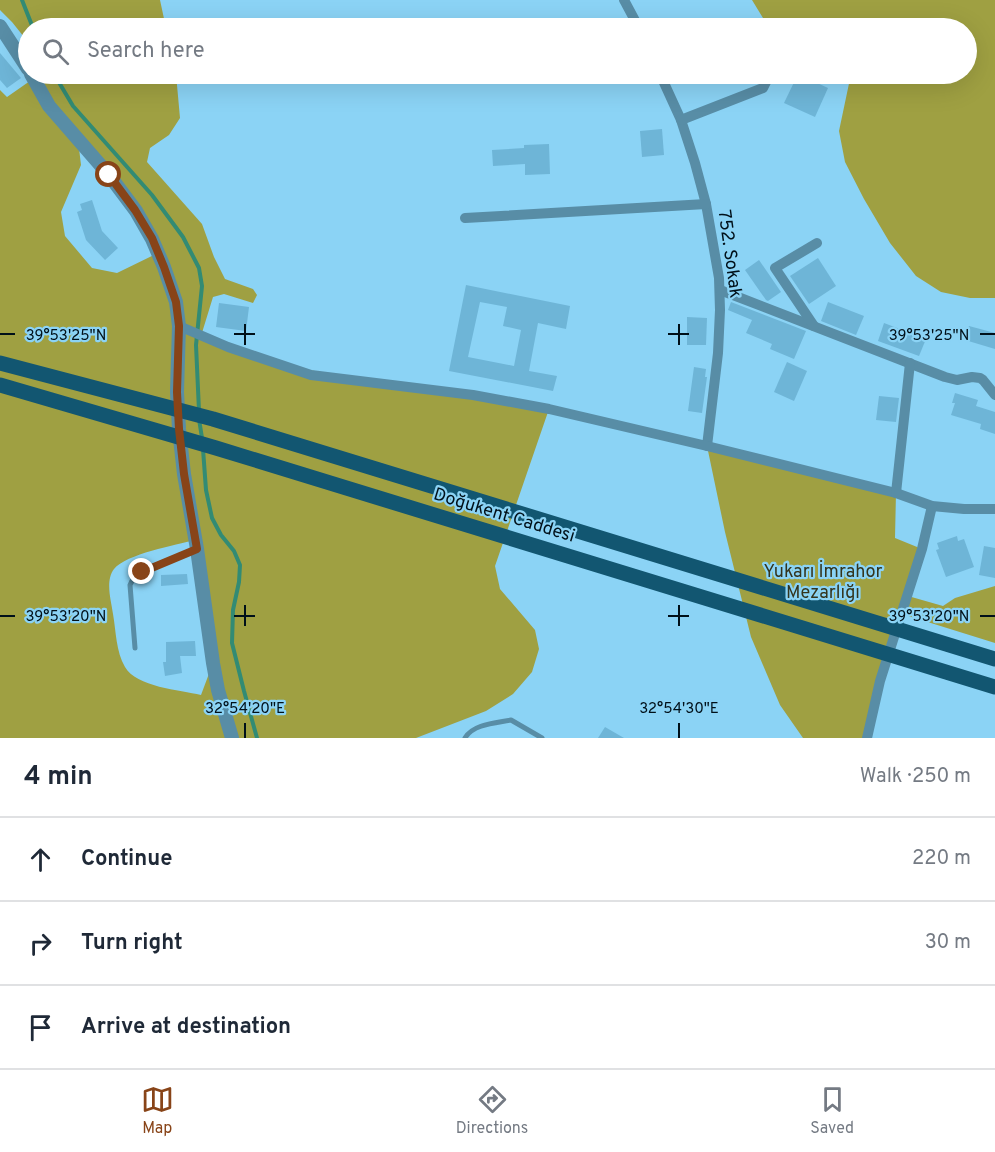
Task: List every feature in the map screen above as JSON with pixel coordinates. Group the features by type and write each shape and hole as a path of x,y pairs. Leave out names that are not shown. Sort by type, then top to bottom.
{"main road":[{"name":"Doğukent Caddesi","path":"0,363 213,419 995,659"},
{"name":"Doğukent Caddesi","path":"0,385 228,452 995,687"}],"street":[{"path":"624,0 634,18"},
{"path":"0,26 18,54"},
{"path":"37,84 50,106 109,175 135,210 152,238 176,302 179,326 177,392 184,474 213,663 232,738"},
{"name":"752. Sokak","path":"665,84 681,120 696,163 719,278 718,353 707,446"},
{"path":"681,120 763,88 765,84"},
{"path":"465,218 706,204"},
{"path":"815,328 775,268 817,243"},
{"path":"720,290 945,377 957,380 980,378 995,395"},
{"path":"179,326 228,347 310,375 473,395 549,409 896,493 932,506 995,509"},
{"path":"896,493 910,363"},
{"path":"867,738 880,681 922,549 932,506"}],"lane":[{"path":"135,648 130,585 132,579 142,572 197,549"},
{"path":"465,738 467,734 482,726 511,720 542,738"}],"green space":[{"path":"0,0 160,0 164,18 18,18 18,30 0,10"},
{"path":"752,0 995,0 995,298 970,298 941,292 916,276 890,243 864,199 845,162 839,131 849,84 977,84 977,18 763,18"},
{"path":"26,84 177,84 180,118 169,135 150,148 147,162 202,224 225,279 253,289 257,295 253,303 224,294 213,297 201,336 284,366 549,409 495,566 500,589 535,630 539,649 532,672 513,694 486,711 416,738 0,738 0,90 7,97","holes":["78,140 158,253 117,273 92,268 65,236 61,212 81,165","195,540 213,663 201,695 159,687 131,674 125,667 118,648 109,591 111,574 114,569 129,559"]},
{"name":"Yukarı İmrahor Mezarlığı","path":"707,446 896,493 895,538 922,549 908,596 943,606 955,598 995,586 995,643 902,614 867,738 803,738 780,705 751,637"}],"building":[{"path":"0,53 18,74 18,80 7,88 0,80"},
{"path":"793,84 819,84 828,88 815,117 784,103"},
{"path":"662,129 664,155 642,157 640,131"},
{"path":"549,144 550,174 525,175 525,164 493,166 492,150"},
{"path":"92,200 102,231 118,248 105,260 86,240 77,212 82,210 80,204"},
{"path":"818,258 836,286 809,304 790,276"},
{"path":"759,260 781,292 768,301 745,270"},
{"path":"466,285 570,306 566,329 538,323 529,371 557,376 553,391 449,371","holes":["480,302 507,307 503,326 521,330 514,366 468,357"]},
{"path":"731,302 806,331 794,359 770,349 772,344 746,333 752,320 728,310"},
{"path":"828,302 864,316 856,335 821,321"},
{"path":"219,303 249,307 246,331 216,327"},
{"path":"687,317 707,318 706,345 687,345"},
{"path":"884,323 926,339 919,356 878,341"},
{"path":"969,326 995,333 995,349 965,340"},
{"path":"787,362 807,371 794,401 774,392"},
{"path":"694,367 706,369 702,413 688,411"},
{"path":"955,393 978,400 976,406 995,412 995,434 980,429 981,424 951,415"},
{"path":"879,396 899,398 896,422 876,420"},
{"path":"957,536 958,541 964,539 974,567 946,577 936,550 939,549 937,543"},
{"path":"984,546 995,548 995,578 979,575"},
{"path":"187,574 188,584 161,586 161,575"},
{"path":"195,641 196,656 180,656 182,673 165,676 163,662 166,662 166,642"},
{"path":"605,727 624,738 598,738"}],"waterway":[{"path":"22,0 29,18"},
{"path":"60,84 73,106 152,195 183,237 199,268 202,286 196,345 199,411"},
{"path":"199,419 202,438"},
{"path":"203,449 206,490 212,518 221,535 234,551 240,565 233,610 232,643 257,738"}],"route":[{"path":"109,175 152,238 176,302 179,326 177,392 179,429 197,549 142,572"}]}
